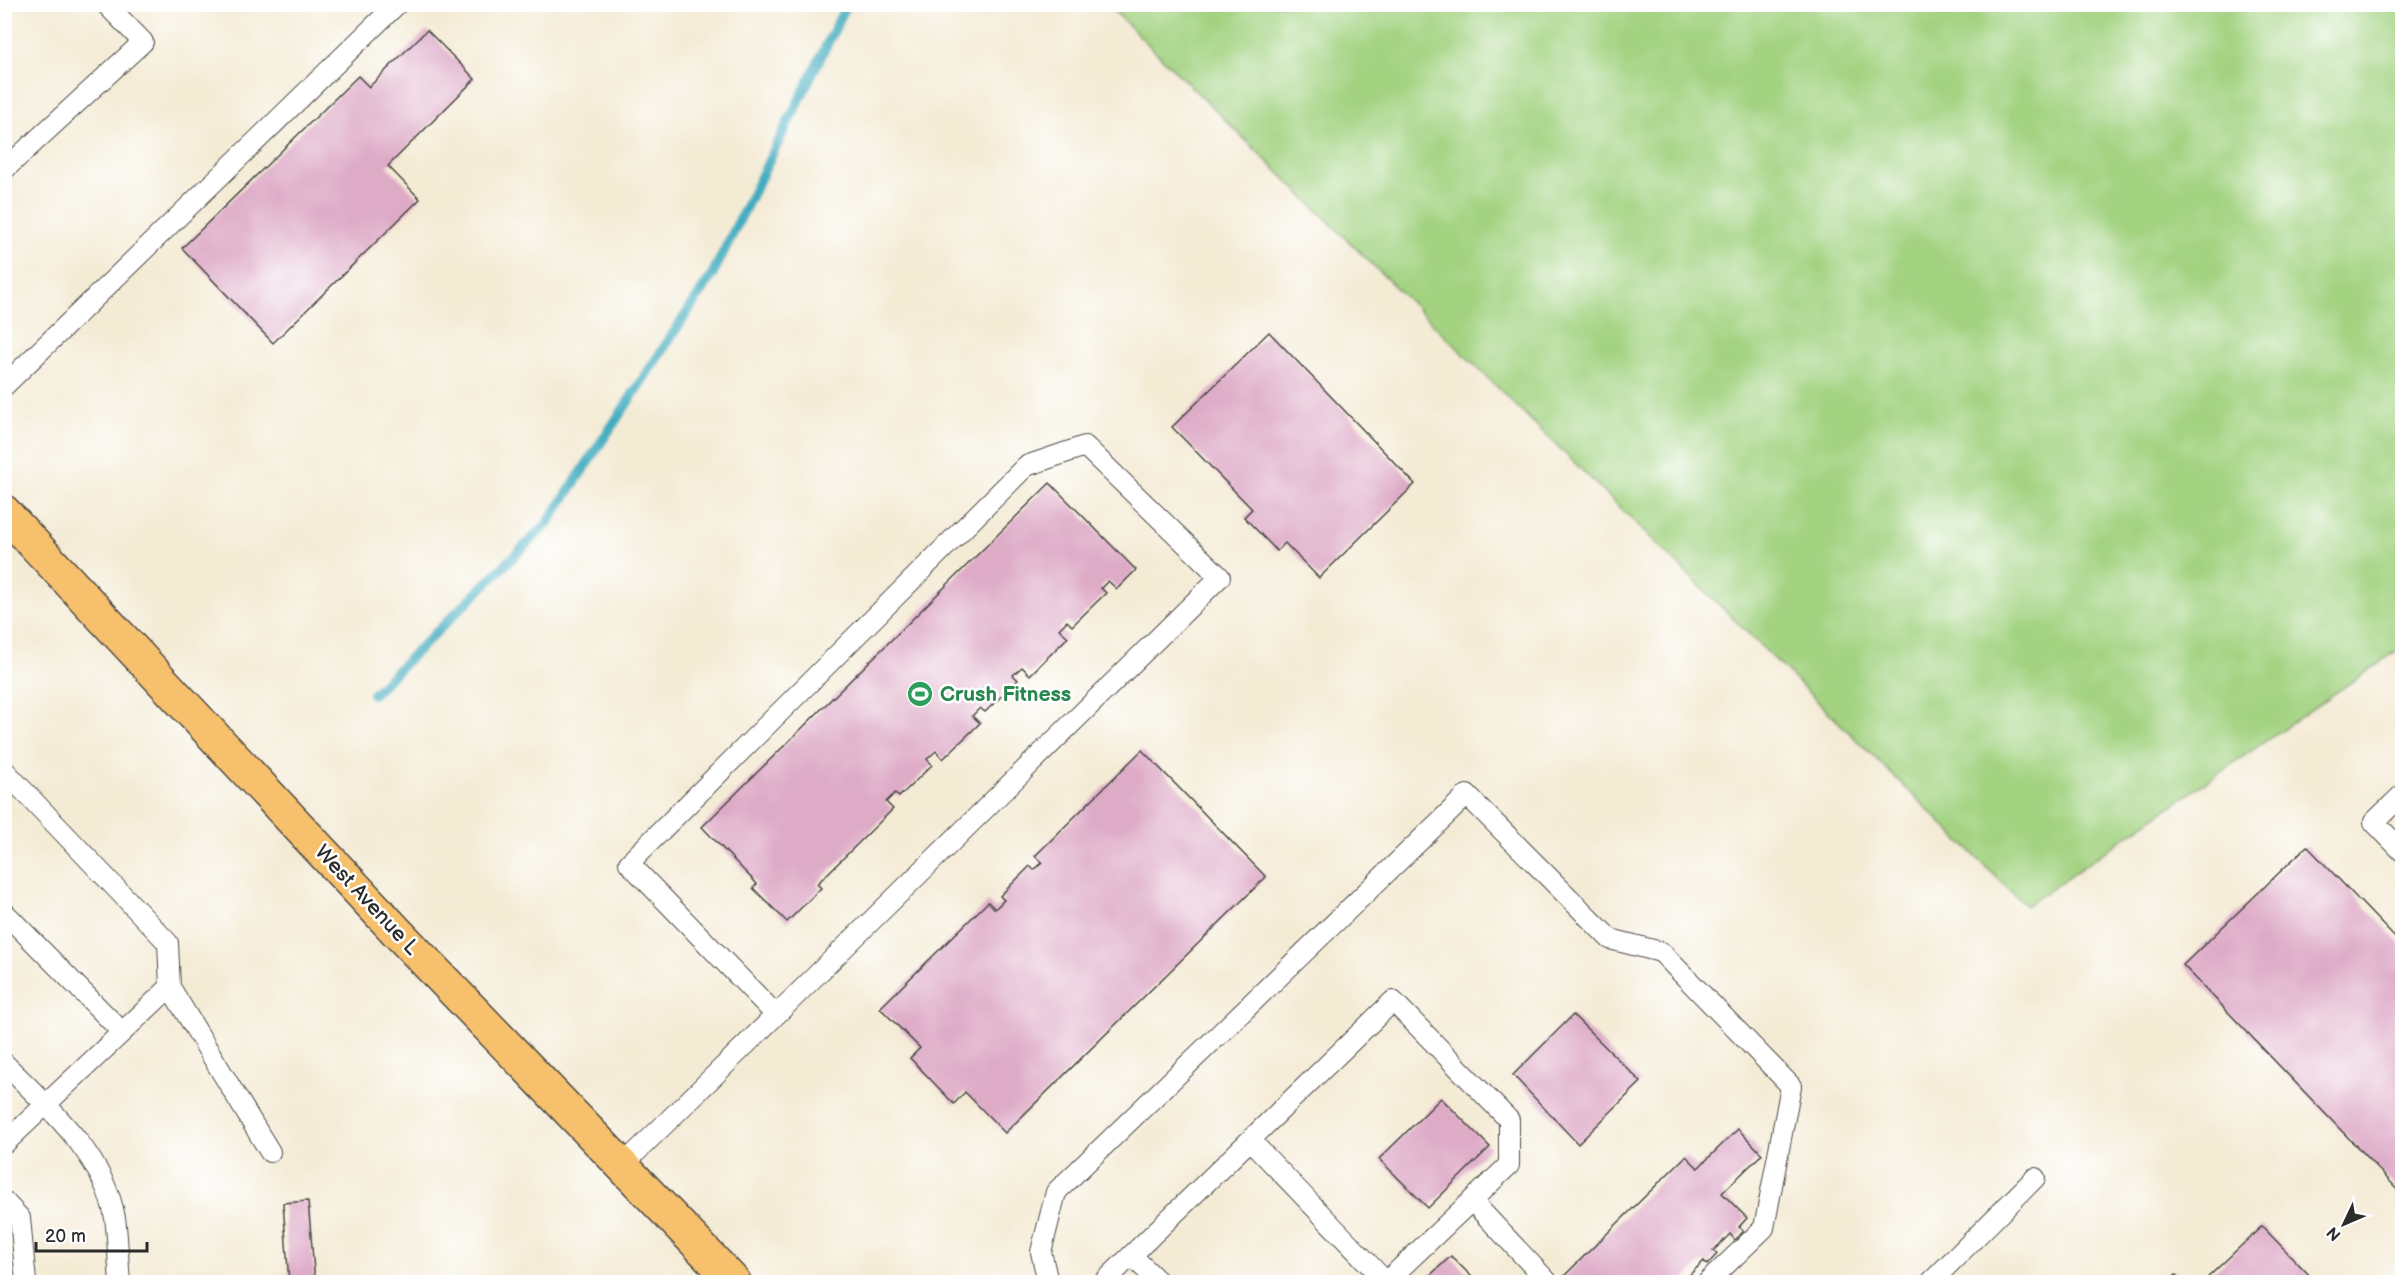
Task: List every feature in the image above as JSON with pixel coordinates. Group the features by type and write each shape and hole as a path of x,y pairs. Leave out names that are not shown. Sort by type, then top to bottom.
{"main road":[{"name":"West Avenue L","path":"4,512 390,924 734,1282"}],"lane":[{"path":"4,170 143,42 106,4"},
{"path":"4,386 397,4"},
{"path":"622,1166 776,1015 1220,577 1085,446 1026,465 629,863 776,1015"},
{"path":"4,770 168,943 170,987 270,1152"},
{"path":"1048,1282 1041,1252 1056,1192 1467,795 1610,939 1661,952 1791,1086 1764,1228 1708,1282"},
{"path":"2403,795 2374,822 2403,851"},
{"path":"4,912 122,1032"},
{"path":"4,1144 170,987"},
{"path":"1104,1282 1393,1001 1509,1120 1509,1165 1473,1202 1386,1282 1251,1141"},
{"path":"4,1063 75,1138 99,1174 115,1217 120,1282"},
{"path":"1931,1282 2035,1178"},
{"path":"4,1201 20,1218 26,1282"},
{"path":"1473,1202 1547,1281"},
{"path":"1132,1256 1159,1282"}],"green space":[{"path":"1108,5 2402,5 2402,647 2026,906"}],"building":[{"path":"427,30 475,79 388,166 420,199 273,343 182,248 358,76 369,87"},
{"path":"1269,332 1415,484 1319,578 1285,543 1277,551 1244,517 1252,509 1172,427"},
{"name":"Crush Fitness","path":"1050,483 1136,570 1117,589 1108,581 1101,588 1106,593 1072,626 1067,621 1059,629 1068,637 1030,675 1022,667 1013,675 1018,680 985,712 980,708 972,716 980,723 943,759 936,751 927,759 932,765 899,797 895,793 886,802 893,809 817,884 821,888 787,922 753,888 757,884 702,827"},
{"path":"1142,750 1266,877 1005,1133 965,1092 954,1104 910,1058 920,1048 880,1008 988,902 995,909 1004,900 1000,896 1030,866 1034,870 1042,863 1035,856"},
{"path":"2307,846 2402,945 2402,1194 2183,965"},
{"path":"1573,1015 1641,1082 1578,1144 1513,1075"},
{"path":"1441,1098 1490,1147 1428,1208 1379,1159"},
{"path":"1738,1129 1762,1154 1722,1193 1747,1218 1739,1227 1744,1231 1735,1240 1730,1234 1713,1251 1717,1254 1707,1265 1704,1261 1682,1282 1571,1282 1564,1276 1686,1156 1698,1168"},
{"path":"308,1201 315,1282 289,1282 283,1203"},
{"path":"2262,1226 2316,1282 2203,1282"},
{"path":"1451,1256 1477,1282 1423,1282"},
{"path":"2176,1275 2183,1282 2168,1282"}],"waterway":[{"path":"373,694 547,524 712,275 847,4"}],"place":[{"name":"Crush Fitness","path":"920,694"}]}
